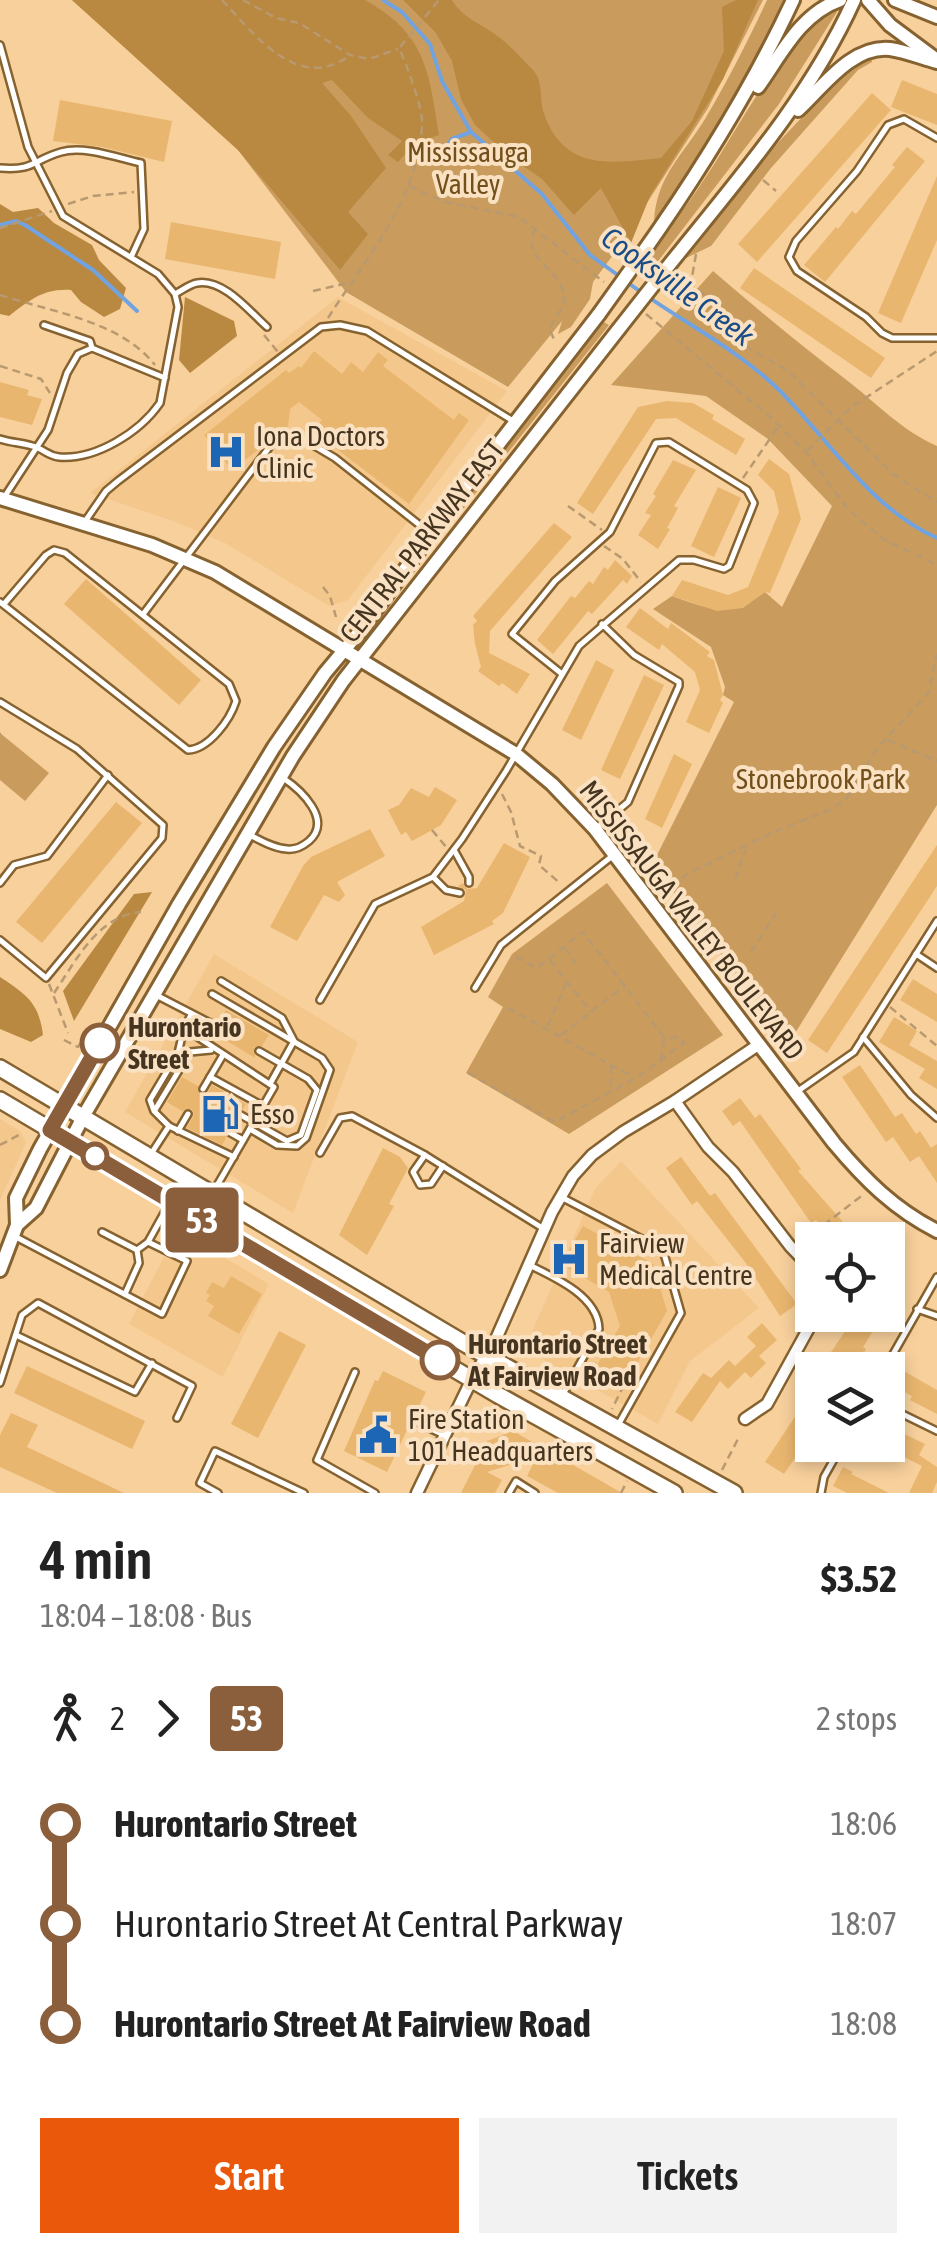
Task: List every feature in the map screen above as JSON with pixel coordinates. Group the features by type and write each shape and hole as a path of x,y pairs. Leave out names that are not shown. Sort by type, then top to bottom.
{"main road":[{"path":"0,1068 486,1356 734,1493"},
{"path":"0,1100 472,1379 674,1493"}],"street":[{"name":"CENTRAL PARKWAY EAST","path":"15,1230 16,1198 50,1130 274,747 639,258 726,131 793,0"},
{"path":"726,131 807,20 827,4 840,0"},
{"name":"CENTRAL PARKWAY EAST","path":"15,1230 36,1208 246,833 343,681 770,136 831,48 854,0"},
{"path":"868,0 909,41 937,61"},
{"path":"895,0 937,17"},
{"path":"770,136 866,51 891,49 937,61"},
{"name":"MISSISSAUGA VALLEY BOULEVARD","path":"1,501 84,523 186,559 240,586 516,754 552,784 595,829 867,1182 905,1214 937,1231"},
{"path":"134,983 153,994"},
{"path":"417,1493 560,1196 592,1154 758,1045"},
{"path":"675,1102 795,1251"},
{"path":"0,1270 15,1230"},
{"path":"745,1419 767,1404 807,1332"}],"lane":[{"path":"0,46 28,147 58,208 69,221 132,255 158,274 174,294 178,307 160,402 153,413 112,444 66,457 48,456 36,446 0,439"},
{"path":"937,138 904,120 888,126 857,171 796,241 789,257 796,272 866,317 882,333 892,338 937,338"},
{"path":"0,168 17,170 74,150 141,163 144,229 132,255"},
{"path":"174,294 196,283 211,283 222,288 264,329"},
{"path":"44,324 90,341 92,348"},
{"path":"84,523 106,491 118,481 322,328 340,325 368,331 516,422"},
{"path":"1,501 48,430 78,354 92,348 165,378"},
{"path":"144,613 270,445 293,433 334,458 432,534"},
{"path":"320,1000 375,904 433,877 453,851 580,646 679,560 694,560 724,570 729,566 754,503 747,490 663,440 656,443 617,521 555,581 512,634 562,674"},
{"path":"54,550 65,553 144,613 233,691 236,701 232,712 206,744 196,750 181,746 2,603 54,550"},
{"path":"595,829 628,802 680,686 634,654 602,624"},
{"path":"0,702 77,749 163,825 162,838 46,978 0,940"},
{"path":"0,884 14,865 47,856 108,776"},
{"path":"246,833 285,850 309,842 316,832 314,808 299,789 280,776"},
{"path":"453,851 469,883"},
{"path":"475,988 501,945 615,854"},
{"path":"433,877 446,890 460,893"},
{"path":"795,1092 854,1052 937,921"},
{"path":"916,954 937,968"},
{"path":"221,982 282,1018 294,1041"},
{"path":"153,994 216,1026"},
{"path":"212,994 322,1058 330,1070 306,1138 297,1146 286,1148 250,1129"},
{"path":"191,1015 178,1054 150,1100 154,1111 169,1126 234,1157"},
{"path":"184,1028 274,1087 212,1194"},
{"path":"863,1038 937,1118"},
{"path":"270,1084 294,1041"},
{"path":"154,1111 190,1052 214,1050"},
{"path":"239,1114 288,1141 301,1135 317,1090 308,1079 260,1051"},
{"path":"203,1089 223,1055"},
{"path":"210,1078 264,1106"},
{"path":"178,1131 188,1114"},
{"path":"320,1153 340,1118 349,1115 425,1155 544,1229"},
{"path":"149,1157 169,1126"},
{"path":"230,1132 244,1140"},
{"path":"425,1155 413,1172 420,1185 431,1184 443,1166"},
{"path":"560,1196 663,1250 677,1294 681,1314 615,1429"},
{"path":"137,1250 148,1242 171,1201"},
{"path":"15,1230 162,1314 187,1262 148,1242"},
{"path":"102,1232 137,1250"},
{"path":"124,1294 138,1263 137,1250"},
{"path":"527,1264 592,1305 598,1318 598,1329 561,1399"},
{"path":"894,1352 937,1277"},
{"path":"0,1384 22,1315 38,1303 192,1386 177,1418"},
{"path":"917,1310 937,1316"},
{"path":"16,1334 135,1392 152,1363"},
{"path":"355,1372 317,1460 375,1493"},
{"path":"905,1415 937,1431"},
{"path":"412,1420 444,1434"},
{"path":"218,1493 200,1484 215,1451 304,1493"},
{"path":"821,1493 832,1462"},
{"path":"509,1493 516,1481 535,1493"}],"path":[{"path":"222,0 284,60 309,68 333,67 350,55"},
{"path":"244,0 276,18 299,23 350,55 369,59 399,48 440,0"},
{"path":"322,328 388,227 409,186 423,120 399,48"},
{"path":"763,180 776,190"},
{"path":"0,228 93,196 140,192"},
{"path":"536,228 530,238 532,250 563,291 564,303 549,329 554,339"},
{"path":"696,254 692,283 714,303 722,332 788,371 894,475 937,502"},
{"path":"313,291 350,282"},
{"path":"0,294 128,339 142,348 165,378"},
{"path":"264,329 282,356"},
{"path":"937,351 877,388 839,418 806,452 847,508 882,539 937,566"},
{"path":"0,366 41,379 51,395"},
{"path":"738,484 779,426"},
{"path":"568,506 607,534"},
{"path":"598,542 623,559 645,587"},
{"path":"324,586 336,617"},
{"path":"650,901 688,873 830,810 846,799 876,750 928,693 937,654"},
{"path":"886,740 937,761"},
{"path":"507,786 501,795 511,812 520,846 540,856 539,866 569,891"},
{"path":"432,830 453,851"},
{"path":"735,879 746,848"},
{"path":"751,952 778,910"},
{"path":"54,993 98,931 130,913 141,912"},
{"path":"514,956 537,968 583,932 664,1037 661,1060"},
{"path":"564,946 576,964"},
{"path":"549,958 591,1013"},
{"path":"46,978 68,1033"},
{"path":"546,1029 566,982"},
{"path":"560,1036 626,985"},
{"path":"886,1002 937,1046"},
{"path":"508,1008 636,1078"},
{"path":"64,1040 78,1047 86,1035"},
{"path":"468,1073 554,1122 636,1078 684,1043 680,1038 664,1037"},
{"path":"611,1065 612,1091"},
{"path":"0,1145 19,1135"},
{"path":"827,1222 865,1193"},
{"path":"596,1363 600,1379 614,1387 624,1387 611,1410"},
{"path":"722,1470 738,1437"}],"shaded area":[{"path":"72,0 365,0 401,26 413,41 427,73 439,135 415,143 398,162 388,155 402,141 368,118 332,80 322,83 351,116 386,168 348,212 368,234 340,270 238,150"},
{"path":"403,0 452,0 467,17 494,33 533,70 539,80 544,114 564,146 577,155 608,162 661,158 692,121 724,51 722,7 736,0 758,0 723,79 650,196 631,243 601,188 574,215 542,179 475,125 461,99 452,61 436,33"},
{"path":"0,204 13,212 38,208 54,223 92,245 99,260 126,288 120,309 104,317 71,290 61,290 38,296 9,316 0,314"},
{"path":"185,297 234,321 237,336 190,373 179,360"},
{"path":"338,297 507,391 348,600 329,606 225,543 90,493"},
{"path":"152,892 74,1021 63,991 134,894"},
{"path":"214,954 358,1042 293,1213 125,1112"},
{"path":"0,977 30,1000 43,1035 31,1042 0,1029"},
{"path":"0,1119 20,1131 26,1143 0,1200"},
{"path":"621,1161 759,1308 690,1361 658,1424 530,1352 527,1343 595,1189"},
{"path":"178,1230 269,1284 223,1377 129,1324"}],"green space":[{"name":"Mississauga Valley","path":"72,0 763,0 708,108 627,234 631,243 616,251 593,282 590,299 571,327 558,334 562,321 508,387 346,292 238,150"},
{"path":"767,0 783,0 756,58 708,142 654,222 665,179 713,104"},
{"path":"833,8 837,12 779,104 652,269 643,262 696,191 761,88 812,25"},
{"path":"870,55 872,62 858,70 771,168 711,246 684,259 682,256 769,152 848,69"},
{"name":"Stonebrook Park","path":"713,271 900,424 937,446 937,805 789,1043 652,865 734,702 723,695 725,687 711,647 653,609 672,596 709,608 730,608 765,592 782,607 832,506 768,439 706,396 611,385"},
{"path":"602,321 609,325 452,523 451,520"},
{"path":"0,733 49,773 25,801 0,780"},
{"path":"607,883 723,1035 569,1134 466,1073 503,1007 488,997 512,954"}],"building":[{"path":"902,80 937,94 937,125 891,107"},
{"path":"872,93 891,110 757,262 738,244"},
{"path":"60,100 172,121 164,162 102,147 53,141"},
{"path":"907,147 925,161 825,282 804,265 852,211 856,214"},
{"path":"937,176 937,240 901,323 878,313"},
{"path":"171,222 281,242 275,279 165,259"},
{"path":"754,268 885,358 871,378 740,288"},
{"path":"314,351 342,374 351,362 363,372 378,352 388,360 383,366 454,420 459,413 469,420 409,504 313,431 322,420 299,402 290,409 288,427 232,470 204,435 286,370 289,373 301,368"},
{"path":"0,382 29,390 27,395 42,399 32,425 0,417"},
{"path":"667,401 693,403 745,439 736,455 676,418 656,419 593,514 577,503 638,407"},
{"path":"769,459 789,474 801,519 770,593 765,592 743,608 717,611 672,596 682,580 728,595 748,587 779,512 774,491 758,475"},
{"path":"673,460 696,470 674,506 678,508 658,549 638,535 651,515 645,513 656,496 653,494"},
{"path":"718,487 741,498 714,557 691,546"},
{"path":"554,523 572,537 490,631 489,653 530,674 517,694 478,671 481,667 473,625 477,621 473,616"},
{"path":"615,560 632,576 627,584 623,580 592,614 588,611 553,654 537,640 571,596 575,598 589,581 593,584 604,567 608,570"},
{"path":"86,579 201,680 179,705 64,604"},
{"path":"640,608 668,629 671,623 710,652 707,656 714,660 723,703 709,733 686,722 700,690 695,672 662,644 659,650 626,627"},
{"path":"596,660 614,670 581,740 562,730"},
{"path":"644,675 664,685 620,779 601,770"},
{"path":"674,754 692,764 662,828 645,819"},
{"path":"435,787 457,800 441,825 412,841 406,832 401,835 388,810 399,805 411,788 429,797"},
{"path":"116,802 142,823 42,943 16,922"},
{"path":"370,829 385,856 337,882 345,895 339,902 324,895 297,941 270,927 311,857"},
{"path":"504,843 530,857 503,913 492,921 494,924 434,955 421,927 464,901 466,890 458,886 463,883 467,889 477,888"},
{"path":"937,845 937,886 827,1053 808,1040"},
{"path":"913,979 937,994 937,1022 900,1000"},
{"path":"226,1010 269,1035 262,1046 254,1047 255,1058 212,1032 221,1030 219,1021"},
{"path":"894,1017 917,1031 909,1045 937,1061 937,1089 919,1078 925,1069 879,1042"},
{"path":"860,1065 895,1117 902,1113 931,1148 937,1144 937,1183 919,1156 910,1162 893,1137 886,1142 842,1077"},
{"path":"182,1077 198,1086 201,1095 207,1094 212,1085 246,1104 243,1109 234,1110 236,1120 232,1127 223,1130 226,1138 222,1145 187,1128 194,1115 192,1109 182,1111 167,1102"},
{"path":"740,1098 755,1118 760,1114 801,1169 798,1171 843,1222 810,1222 740,1121 733,1126 722,1111"},
{"path":"383,1148 400,1157 408,1168 389,1204 394,1206 367,1255 339,1235"},
{"path":"681,1157 710,1196 715,1193 795,1305 780,1316 745,1262 697,1201 692,1205 666,1168"},
{"path":"583,1226 653,1264 667,1311 626,1383 596,1367 620,1326 609,1292 561,1264"},
{"path":"231,1276 262,1294 239,1334 208,1316 214,1306 206,1301 212,1282 224,1288"},
{"path":"762,1323 777,1340 759,1356 766,1363 751,1378 745,1372 728,1389 720,1381 692,1422 675,1412 703,1373 711,1378 729,1360 735,1366 756,1346 747,1337"},
{"path":"279,1331 306,1345 258,1438 231,1424"},
{"path":"845,1332 872,1332 863,1347 864,1352 831,1352"},
{"path":"27,1366 145,1421 132,1449 14,1393"},
{"name":"Fire Station 101 Headquarters","path":"383,1371 426,1392 415,1414 407,1417 409,1426 387,1472 344,1451 375,1380"},
{"path":"905,1372 937,1390 937,1414 910,1400 912,1396 905,1392"},
{"path":"11,1413 38,1425 27,1447 124,1493 57,1493 0,1467 0,1435"},
{"path":"795,1417 795,1458 784,1474 765,1462"},
{"path":"513,1431 622,1493 558,1493 527,1476 537,1456 487,1472 502,1480 495,1493 461,1493 487,1441"},
{"path":"905,1434 925,1444 919,1455 937,1467 932,1493 909,1493 922,1466 905,1458"},
{"path":"843,1467 889,1493 847,1493 833,1486"}],"waterway":[{"name":"Cooksville Creek","path":"383,0 402,12 430,44 442,81 471,132 542,194 590,255 619,276"},
{"path":"438,158 452,139 471,132"},
{"path":"0,225 16,221 25,225 93,270 137,311"},
{"name":"Cooksville Creek","path":"627,282 760,373 870,491 912,525 937,538"}],"bus line":[{"name":"53","path":"100,1043 50,1130 440,1360"}],"place":[{"name":"Iona Doctors Clinic","path":"226,452"},
{"name":"Hurontario Street","path":"100,1043"},
{"name":"Esso","path":"220,1114"},
{"name":"Fairview Medical Centre","path":"569,1259"},
{"name":"Hurontario Street At Fairview Road","path":"440,1360"},
{"name":"Fire Station 101 Headquarters","path":"378,1435"}]}
